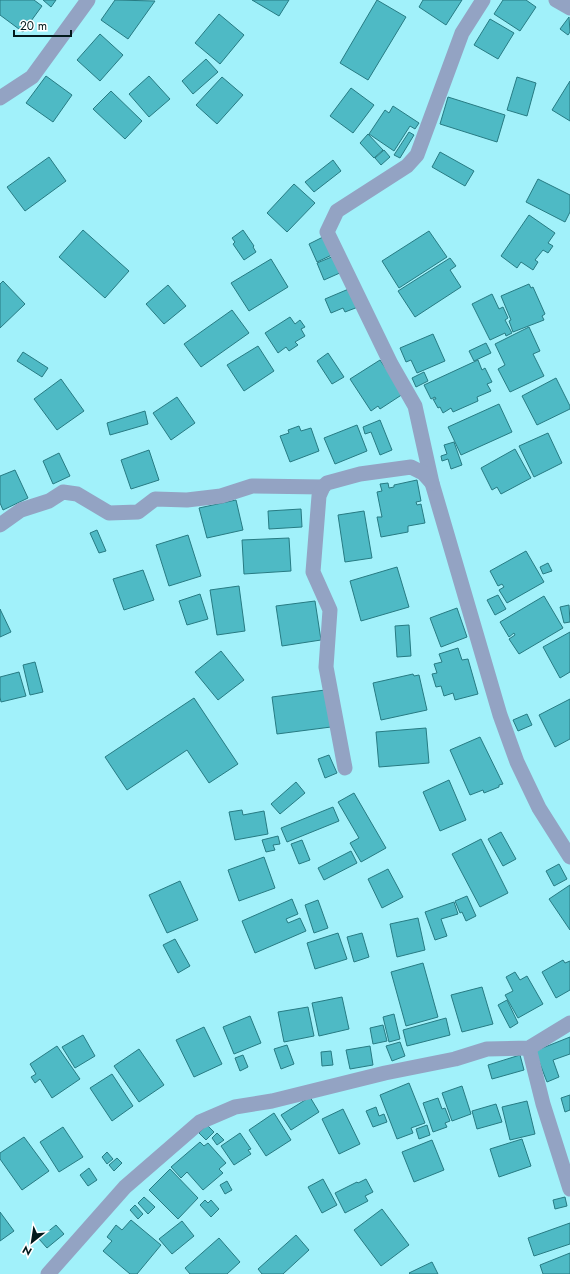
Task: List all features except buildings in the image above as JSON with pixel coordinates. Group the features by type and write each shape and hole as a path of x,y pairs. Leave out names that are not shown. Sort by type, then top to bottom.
{"street":[{"path":"0,98 32,77 88,0"},
{"path":"483,0 462,33 417,154 407,166 337,211 326,232 391,364 415,406 432,483 500,715 517,762 540,808 570,857"},
{"path":"556,0 570,8"},
{"path":"345,768 326,667 330,610 313,572 318,500 323,487 327,483 360,474 411,467 423,473 432,483"},
{"path":"0,525 21,510 49,501 63,492 77,494 109,513 138,512 156,500 187,500 221,496 252,486 323,487"},
{"path":"48,1274 125,1187 200,1122 235,1107 272,1101 385,1073 455,1059 487,1049 529,1048 570,1023"},
{"path":"529,1048 542,1104 570,1189"}]}
